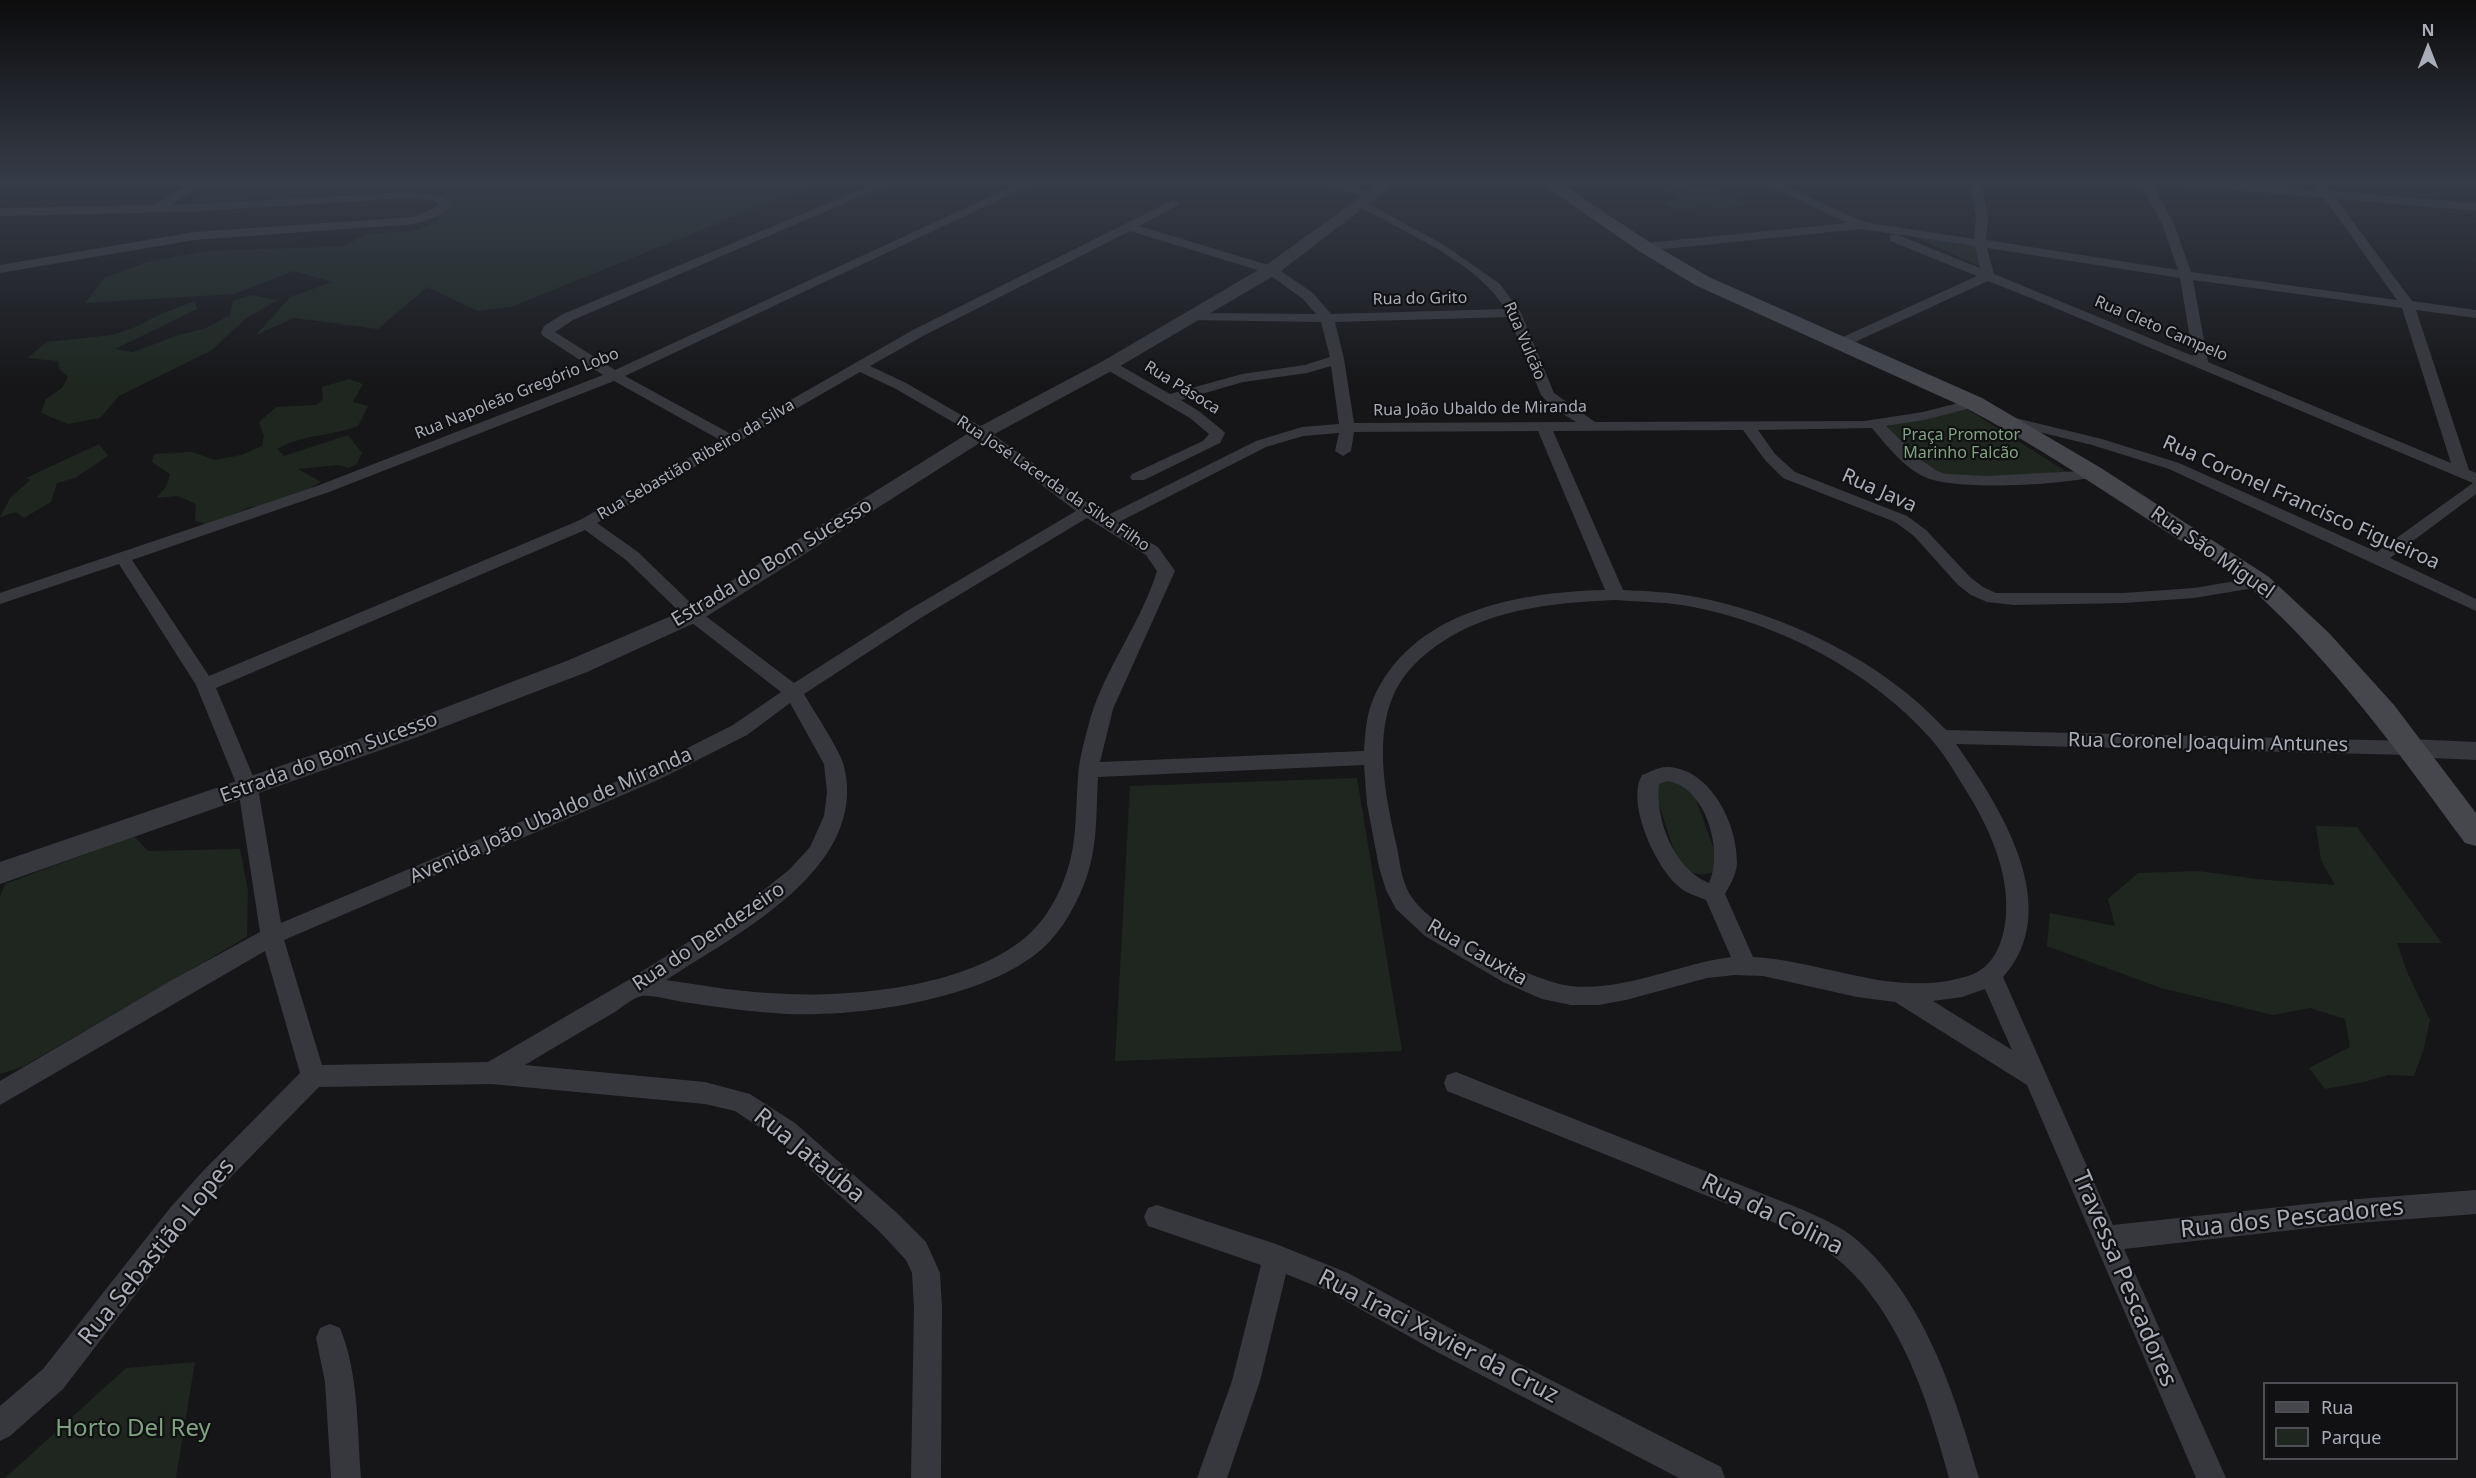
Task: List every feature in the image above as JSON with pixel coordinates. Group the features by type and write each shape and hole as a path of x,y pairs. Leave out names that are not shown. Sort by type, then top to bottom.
{"main road":[{"name":"Rua São Miguel","path":"1652,251 1702,281 1839,344 1974,402 2093,473 2260,582 2320,639 2384,712 2476,835"}],"street":[{"path":"0,269 99,251"},
{"path":"725,251 568,317 556,323 548,333 615,375 730,439"},
{"name":"Rua Napoleão Gregório Lobo","path":"0,599 333,485 615,375 882,251"},
{"name":"Rua Sebastião Ribeiro da Silva","path":"205,685 586,523 918,333 1082,251"},
{"path":"1209,251 1271,270 1308,296 1327,318 1337,359 1347,428 1343,451"},
{"name":"Estrada do Bom Sucesso","path":"0,873 405,732 568,670 693,615 982,433 1109,365 1271,270 1297,251"},
{"name":"Rua Vulcão","path":"1451,251 1498,288 1514,313 1548,395 1591,426"},
{"name":"Rua Cleto Campelo","path":"1927,251 2476,479"},
{"path":"1839,344 1988,276 1982,251"},
{"path":"2031,251 2184,275 2476,314"},
{"path":"2177,251 2195,318 2201,363"},
{"path":"2369,251 2408,305 2462,473"},
{"name":"Rua do Grito","path":"1190,318 1327,318 1514,313"},
{"path":"1170,399 1242,378 1307,369 1337,359"},
{"name":"Rua Pásoca","path":"1109,365 1170,399 1216,430 1216,437 1208,444 1138,477"},
{"name":"Rua José Lacerda da Silva Filho","path":"860,367 901,386 982,433 1087,511 1159,558 1166,571 1120,666 1102,711 1089,770"},
{"name":"Rua João Ubaldo de Miranda","path":"1104,523 1261,444 1302,432 1347,428 1876,424 1924,416 1974,402"},
{"name":"Rua Coronel Francisco Figueiroa","path":"2002,418 2097,442 2174,466 2476,606"},
{"name":"Rua Java","path":"1876,424 1897,448 1941,478 1986,480 2093,473"},
{"path":"1543,426 1616,595"},
{"name":"Rua Java","path":"1748,426 1770,457 1789,475 1901,519 1920,533 1964,581 1977,591 1993,598 2036,600 2124,598 2194,593 2260,582"},
{"path":"2378,559 2476,487"},
{"name":"Avenida João Ubaldo de Miranda","path":"0,1094 180,987 272,936 652,774 740,730 793,692 913,615 1087,511"},
{"name":"Rua do Dendezeiro","path":"491,1073 638,986 747,916 798,875 819,851 834,816 837,792 834,764 793,692 753,658 693,615 632,556 586,523"},
{"path":"123,558 205,685 248,788 272,936 313,1076"},
{"name":"Rua Cauxita","path":"1616,595 1698,603 1729,611 1810,643 1871,677 1900,698 1941,737 1988,808 2002,837 2014,878 2017,927 2008,953 1991,976 1968,986 1943,991 1900,993 1845,986 1787,971 1745,964 1688,973 1634,991 1610,994 1563,994 1520,980 1449,941 1413,915 1400,896 1384,842 1373,758 1376,721 1383,698 1394,677 1407,660 1426,644 1461,624 1523,602 1553,597 1616,595"},
{"name":"Rua Coronel Joaquim Antunes","path":"1941,737 2476,751"},
{"path":"638,986 787,1004 834,1004 889,998 930,989 978,974 1008,960 1034,944 1050,924 1077,874 1088,814 1089,770 1373,758"},
{"path":"1714,894 1724,875 1726,858 1720,831 1703,793 1695,782 1681,775 1668,774 1652,778 1649,780 1647,792 1665,855 1686,881 1714,894 1745,964"},
{"name":"Travessa Pescadores","path":"1991,976 2108,1238 2211,1478"},
{"path":"1900,993 2037,1080"},
{"name":"Rua Jataúba","path":"313,1076 491,1073 705,1093 741,1102 786,1131 888,1222 916,1251 926,1273 928,1307 926,1478"},
{"name":"Rua Sebastião Lopes","path":"0,1426 53,1379 179,1217 212,1179 313,1076"},
{"name":"Rua da Colina","path":"1456,1083 1761,1206 1825,1235 1849,1250 1878,1283 1899,1312 1911,1334 1935,1392 1964,1478"},
{"name":"Rua dos Pescadores","path":"2108,1238 2345,1212 2476,1202"},
{"name":"Rua Iraci Xavier da Cruz","path":"1157,1217 1276,1257 1338,1282 1448,1342 1710,1478"},
{"path":"1212,1478 1246,1381 1276,1257"},
{"path":"330,1338 339,1382 346,1478"}],"green space":[{"path":"204,251 649,251 511,307 478,311 427,287 378,329 294,318 256,335 290,297 332,282 294,271 234,294 85,303 104,278 147,262"},
{"path":"1946,251 1983,251 1984,268"},
{"path":"251,295 278,300 245,319 212,350 119,396 100,418 68,424 41,413 46,399 62,388 68,377 59,369 58,361 27,358 47,342 112,335 195,301 197,309 115,349 133,352 206,328 230,315 233,301"},
{"path":"349,379 363,384 353,402 368,406 358,426 298,440 277,449 284,456 348,435 362,453 357,464 349,468 339,465 298,469 321,482 283,503 250,507 208,525 195,521 196,504 178,496 156,498 166,487 170,474 152,462 154,454 192,452 215,460 241,455 262,446 264,436 259,422 276,407 316,405 323,399 322,387"},
{"name":"Praça Promotor Marinho Falcão","path":"1967,409 2067,472 1981,478 1948,477 1929,470 1915,459 1885,427"},
{"path":"99,444 108,456 75,478 57,483 51,502 24,518 16,512 0,517 10,498 30,480 26,478"},
{"path":"1357,778 1402,1051 1115,1061 1130,786"},
{"path":"1662,779 1691,785 1720,866 1711,873 1695,873 1679,866 1653,786"},
{"path":"2316,826 2357,827 2442,943 2397,943 2408,974 2430,1020 2424,1048 2414,1076 2388,1075 2325,1089 2309,1068 2350,1047 2345,1019 2310,1008 2273,1015 2161,988 2047,946 2050,913 2115,926 2108,899 2138,873 2199,871 2256,879 2335,885 2321,860"},
{"path":"134,836 148,851 240,849 248,891 247,937 24,1066 0,1074 0,896 5,884"},
{"name":"Horto Del Rey","path":"195,1362 176,1478 5,1478 126,1368"}]}
